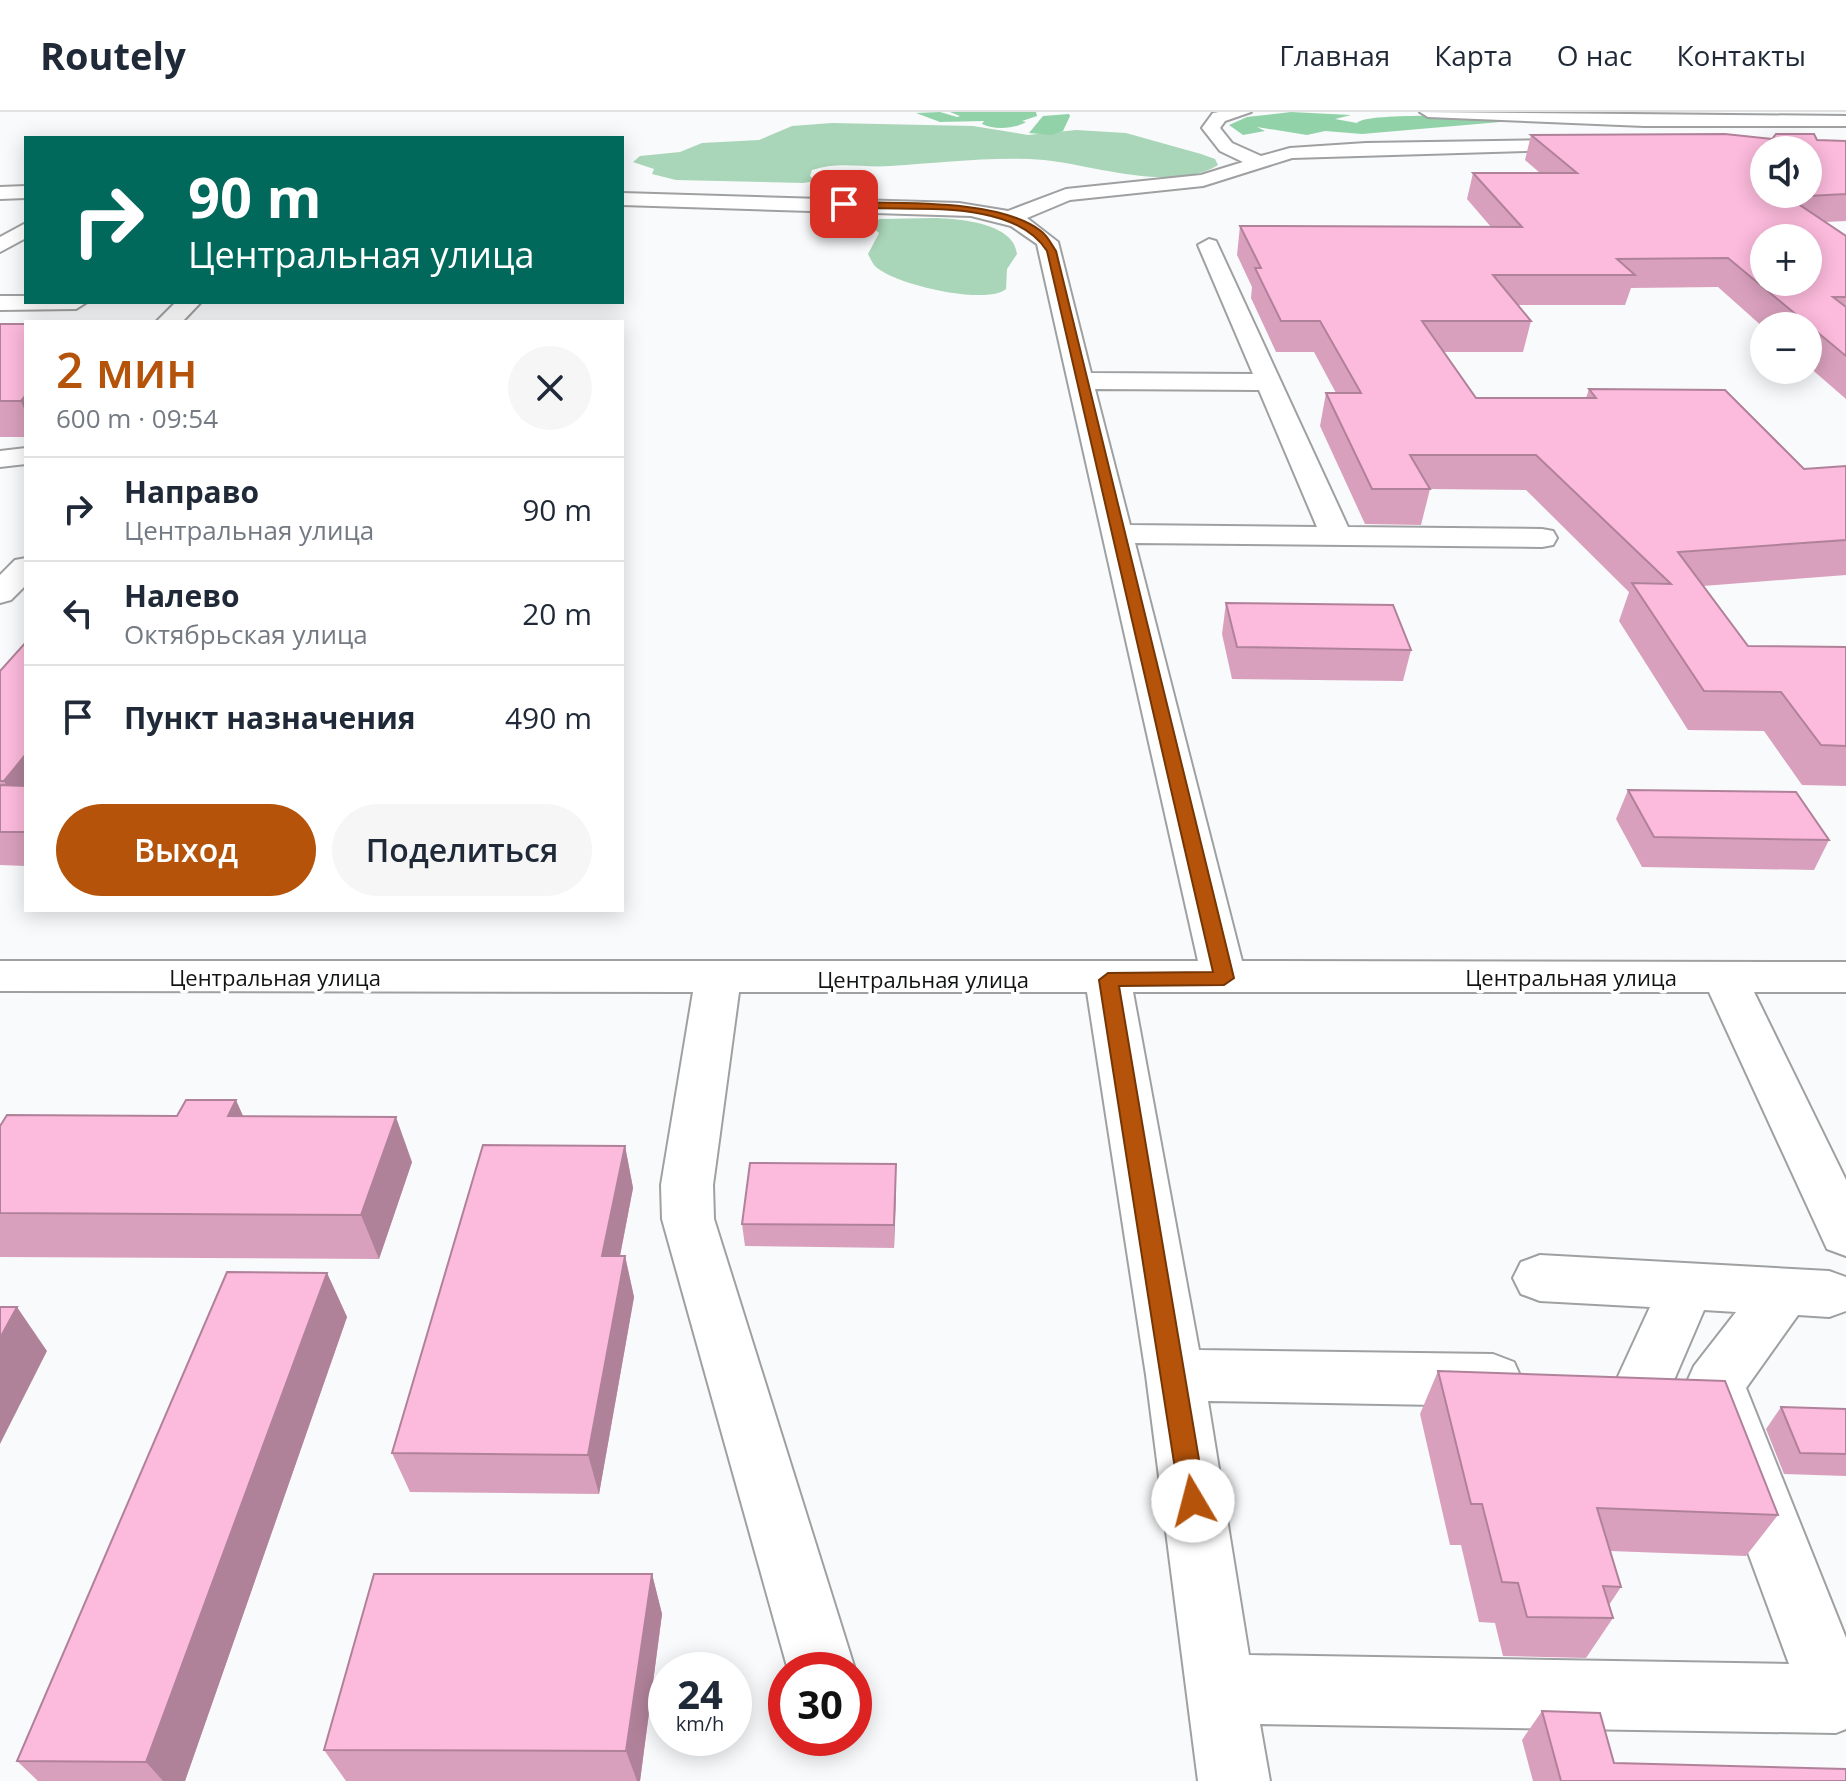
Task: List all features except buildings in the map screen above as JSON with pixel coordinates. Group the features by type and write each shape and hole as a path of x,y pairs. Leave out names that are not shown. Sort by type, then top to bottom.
{"street":[{"path":"1243,112 1219,117 1211,128 1226,147 1259,162"},
{"path":"1428,112 1644,121 1846,121"},
{"path":"1010,218 1066,195 1203,180 1290,153 1560,145"},
{"path":"0,193 24,192"},
{"path":"624,199 945,208 1010,218 1039,233 1047,242 1224,978"},
{"path":"0,228 24,228"},
{"path":"0,246 24,229"},
{"path":"1209,245 1337,537"},
{"path":"0,303 24,303"},
{"path":"170,320 188,304"},
{"path":"1082,381 1270,382"},
{"path":"0,459 24,456"},
{"path":"1117,534 1542,538"},
{"path":"0,593 24,569"},
{"name":"Центральная улица","path":"0,976 1108,980 1846,977"},
{"path":"718,977 687,1185 688,1219 816,1652"},
{"path":"1724,977 1846,1234"},
{"path":"1108,980 1175,1375 1234,1781"},
{"path":"1175,1375 1715,1384 1806,1293 1540,1278"},
{"path":"1597,1382 1687,1286"},
{"path":"1220,1689 1836,1699 1715,1384"}],"green space":[{"path":"940,112 957,117 960,116 950,112 1036,112 1037,116 1016,126 998,128 982,124 984,121 940,122 916,113"},
{"path":"1291,112 1351,115 1335,119 1357,123 1381,117 1427,116 1509,117 1512,121 1362,134 1325,131 1307,135 1257,127 1265,131 1243,135 1229,125 1247,117"},
{"path":"1043,116 1070,116 1063,131 1051,135 1029,133"},
{"path":"832,123 973,126 1028,135 1076,130 1126,133 1201,154 1215,159 1218,165 1200,173 1156,177 1025,159 841,165 812,170 810,176 816,181 803,183 676,180 652,174 654,169 633,162 640,156 680,152 702,143 759,140 792,126"},
{"path":"936,218 984,225 1006,235 1014,244 1017,254 1007,269 1006,289 996,294 960,294 899,279 874,265 868,254 879,233 867,223 880,219"}],"route":[{"path":"844,204 977,210 1027,225 1039,233 1051,251 1224,978 1108,980 1175,1375 1193,1501"}]}
